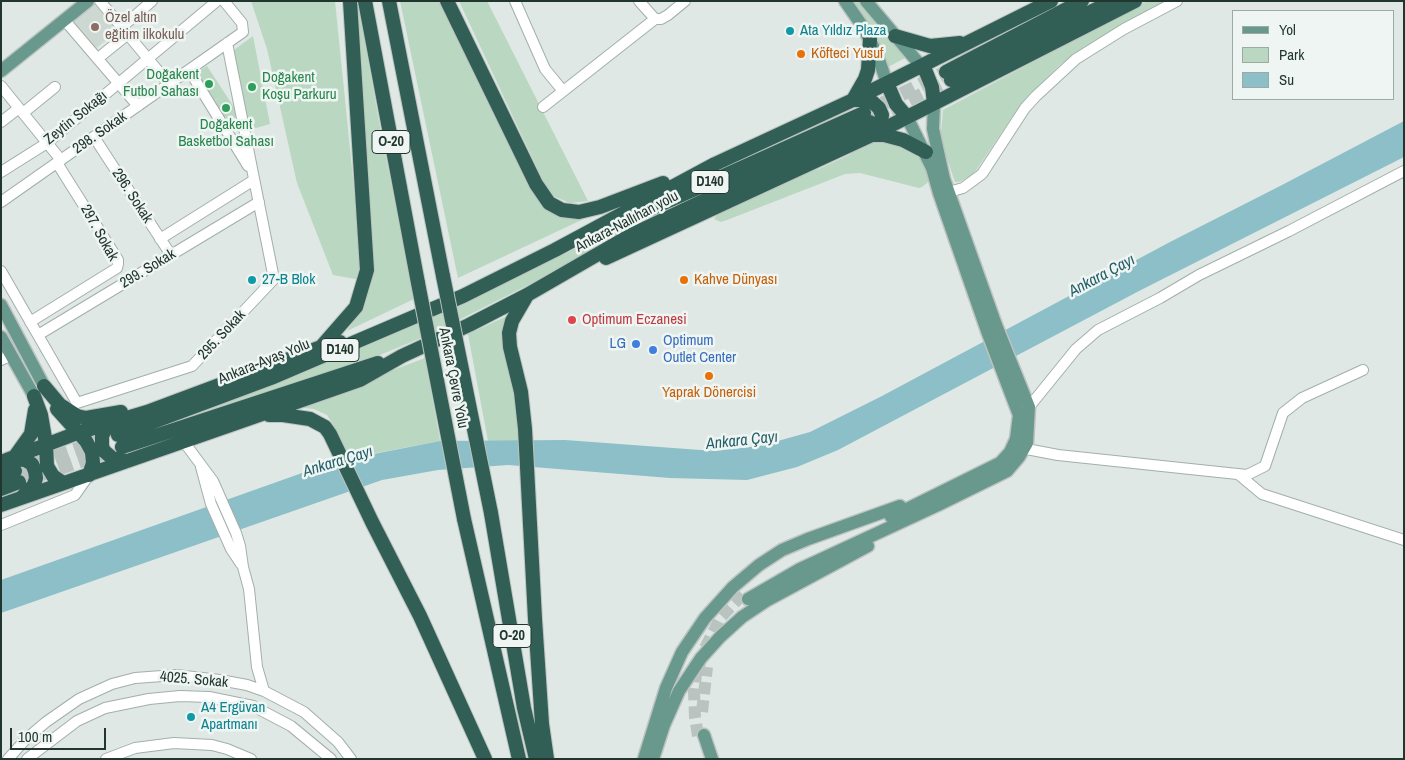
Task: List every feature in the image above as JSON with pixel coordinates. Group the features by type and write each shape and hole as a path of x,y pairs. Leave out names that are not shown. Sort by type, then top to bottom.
{"highway":[{"path":"321,347 356,307 366,270 350,1"},
{"name":"Ankara Çevre Yolu","path":"365,1 464,518 519,759"},
{"name":"Ankara Çevre Yolu","path":"389,1 491,513 524,708 536,759"},
{"path":"447,1 536,184 555,207 570,211 589,210 716,164"},
{"path":"555,250 716,164 887,83 1051,1"},
{"path":"1082,1 949,76 1113,1"},
{"path":"868,123 907,117 1135,1"},
{"path":"895,36 930,46 970,41"},
{"path":"852,100 865,79 868,70 870,40"},
{"path":"921,66 932,86 934,103"},
{"path":"887,83 896,104 907,117"},
{"path":"852,100 870,100 879,108 882,115 881,121 868,123"},
{"path":"868,123 884,135 903,140 926,152"},
{"name":"Ankara-Nallıhan yolu","path":"555,250 868,123"},
{"name":"D140","path":"402,356 469,326 557,278 621,251 868,123"},
{"name":"Ankara-Ayaş Yolu","path":"402,356 120,441 396,326 463,296 555,250"},
{"path":"527,295 512,320 508,333 521,392 525,429 542,714 547,759"},
{"path":"1,476 12,466 46,444 147,412 321,347 396,326"},
{"path":"1,505 360,380 402,356"},
{"path":"44,386 60,405 76,416 86,418 118,413 147,412"},
{"path":"44,386 56,407 86,441 92,452 93,463 89,475"},
{"path":"34,396 41,415 46,444 47,466 53,476 64,483"},
{"path":"1,490 12,466 31,434 35,412 34,396"},
{"path":"258,416 284,415 310,419 325,427 420,616 485,759"},
{"path":"118,420 107,428 102,435 102,446 104,451 112,458 120,461 132,460"},
{"path":"12,466 25,460 32,464 35,471 34,485 20,498"}],"main road":[{"path":"1,62 78,1"},
{"path":"1,71 88,1"},
{"path":"844,1 854,12 870,40 887,83"},
{"path":"866,1 921,66"},
{"path":"934,103 933,129 944,179 944,192"},
{"path":"907,117 926,152 944,192 1009,372 1019,414 1016,439 1018,448"},
{"path":"1,305 44,386"},
{"path":"1,337 6,358 34,396"},
{"path":"653,759 671,709 685,681 706,652 730,627 766,601 905,526 952,492 1000,463 1010,452 1027,442 1029,407 1009,372"},
{"path":"745,596 772,574 952,492"},
{"path":"644,759 666,688 682,652 705,618 733,587 782,550 808,539 952,492"},
{"path":"705,759 701,735 712,759"}],"street":[{"path":"100,1 169,84"},
{"path":"102,55 152,1"},
{"name":"Zeytin Sokağı","path":"1,172 47,143 217,1"},
{"name":"298. Sokak","path":"1,202 243,32 244,27 224,1"},
{"path":"515,1 545,69 563,91"},
{"path":"640,1 655,19"},
{"path":"543,107 655,19 662,19 685,1"},
{"path":"944,192 963,188 982,174 1025,108 1071,63 1124,30 1177,1"},
{"path":"68,23 138,106"},
{"name":"295. Sokak","path":"1,271 77,403 192,366 274,279 227,43"},
{"path":"160,239 254,177 189,70"},
{"path":"1,86 47,143 59,162"},
{"path":"1,122 21,111 55,86"},
{"name":"296. Sokak","path":"94,137 170,255"},
{"name":"297. Sokak","path":"30,322 117,268 118,264 118,260 59,162"},
{"path":"1029,407 1076,349 1098,330 1160,298 1199,275 1404,171"},
{"name":"299. Sokak","path":"38,335 258,202"},
{"path":"1018,448 1058,455 1247,475 1265,466 1283,413 1302,398 1363,370"},
{"path":"184,442 213,480 236,533 250,589 257,666 264,690"},
{"path":"200,463 210,504 226,538 243,567"},
{"path":"1238,474 1262,494 1404,540"},
{"path":"1,525 76,495 89,475"},
{"path":"64,483 71,497"},
{"name":"4025. Sokak","path":"8,759 26,739 79,699 112,684 135,678 176,675 220,680 264,690 301,710 338,742 351,759"},
{"path":"27,759 77,721 105,708 149,699 180,696 209,697 253,706 291,726 318,746 331,759"},
{"path":"291,726 301,710"},
{"path":"106,759 135,748 174,743 212,745 251,759"}],"shaded area":[{"name":"Özel altın eğitim ilkokulu","path":"94,3 118,31 95,49 72,22"}],"green space":[{"path":"251,1 335,1 354,188 361,280 333,275 297,183 267,49"},
{"path":"400,1 442,1 540,201 590,216 458,278"},
{"path":"459,1 487,1 588,201 570,203 553,196 544,183"},
{"path":"853,1 859,1 907,57 888,67 875,36"},
{"path":"1147,1 1166,1 1096,40 1061,64 1030,94 1016,111 975,172 959,182 955,182 943,147 941,132 943,110"},
{"path":"351,4 358,4 414,299 347,331 364,305"},
{"name":"Doğakent Koşu Parkuru","path":"253,36 270,124 249,130 234,50"},
{"path":"207,66 239,115 228,122 213,102 223,95 212,102 194,74"},
{"path":"864,114 866,116 657,214 528,285 433,333 363,362 120,442 119,439 205,411 302,373 465,300"},
{"path":"884,141 910,149 922,161 928,173 929,180 927,183 919,188 860,173 845,174 727,220 721,222 714,219 719,212 849,155 858,147"},
{"path":"505,317 504,335 515,386 522,441 488,441 468,334"},
{"path":"425,358 440,441 350,458 327,415 314,409 295,407"}],"water":[{"name":"Ankara Çayı","path":"1404,121 1404,157 1139,291 838,450 797,467 747,480 670,478 508,465 438,470 382,480 1,613 1,580 333,462 440,441 565,440 714,451 760,446 810,432 882,396 1170,242"}],"tunnel":[{"path":"864,113 946,72"},
{"path":"872,120 951,80"},
{"path":"15,471 118,435"},
{"path":"19,482 122,447"},
{"path":"698,736 694,691 696,675 704,650 721,617 743,594"},
{"path":"702,712 707,667"}],"place":[{"name":"Özel altın eğitim ilkokulu","path":"95,27"},
{"name":"Ata Yıldız Plaza","path":"790,31"},
{"name":"Köfteci Yusuf","path":"801,54"},
{"name":"Doğakent Futbol Sahası","path":"209,84"},
{"name":"Doğakent Koşu Parkuru","path":"252,87"},
{"name":"Doğakent Basketbol Sahası","path":"226,108"},
{"name":"27-B Blok","path":"252,280"},
{"name":"Kahve Dünyası","path":"684,280"},
{"name":"Optimum Eczanesi","path":"572,320"},
{"name":"LG","path":"636,344"},
{"name":"Optimum Outlet Center","path":"653,350"},
{"name":"Yaprak Dönercisi","path":"709,376"},
{"name":"A4 Ergüvan Apartmanı","path":"191,717"}]}
